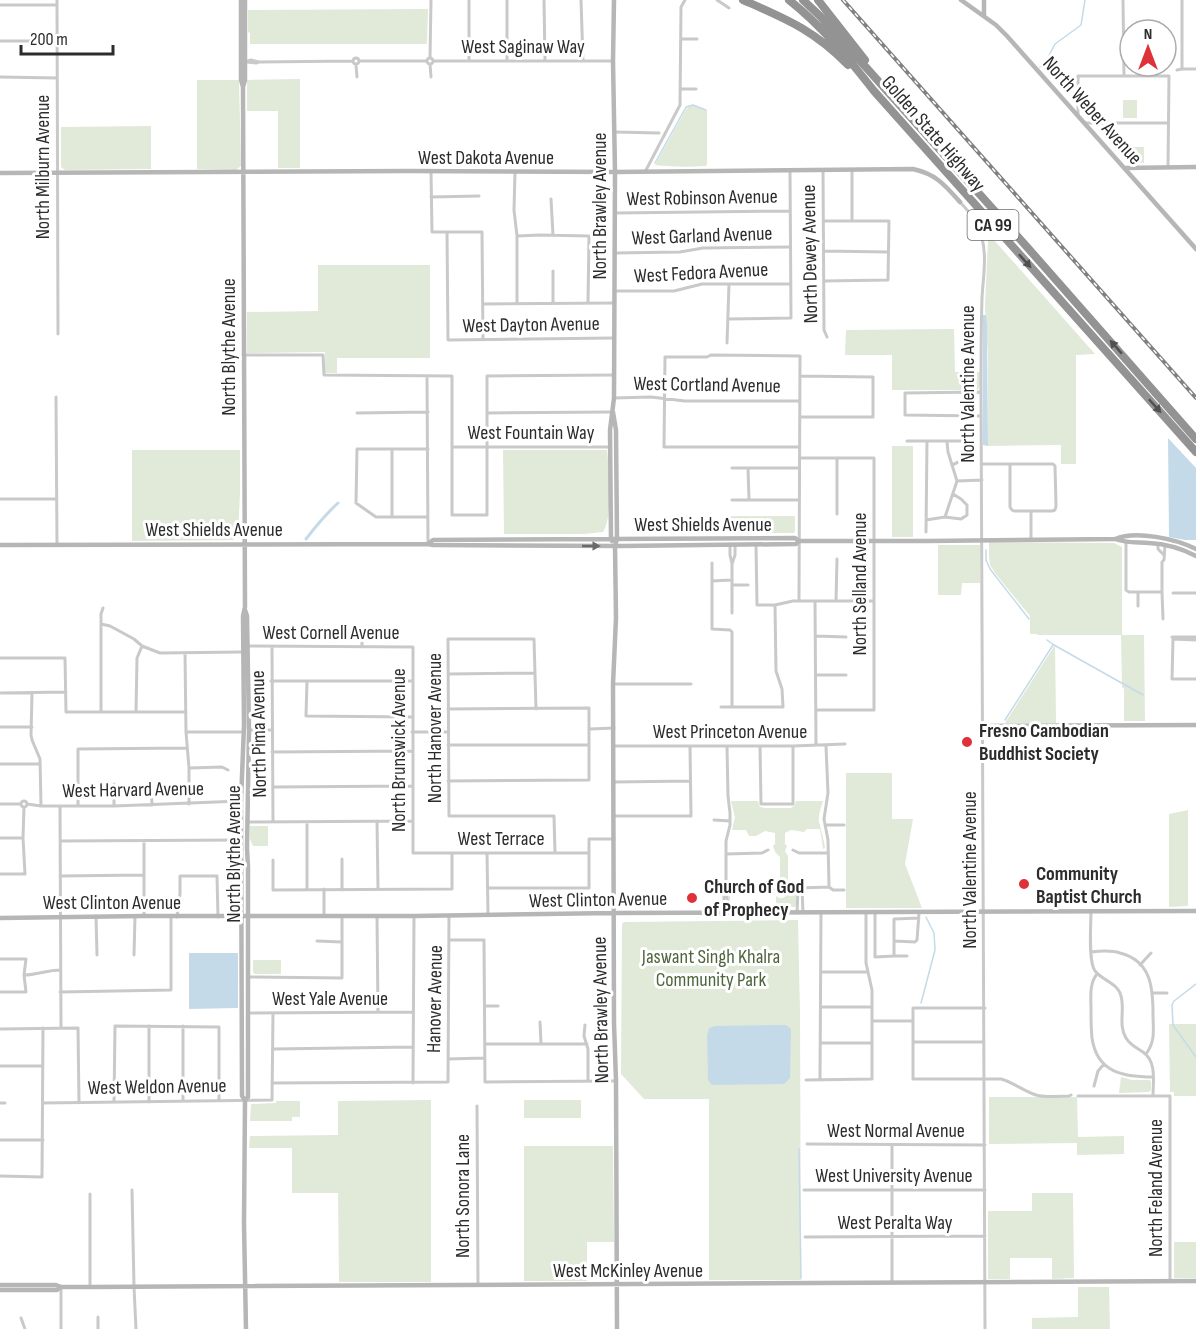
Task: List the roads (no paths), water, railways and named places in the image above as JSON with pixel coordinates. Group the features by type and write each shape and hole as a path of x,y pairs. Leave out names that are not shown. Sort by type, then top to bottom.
{"highway":[{"path":"743,0 776,14 813,34 832,49 874,91"},
{"name":"Golden State Highway","path":"789,0 817,24 850,60 874,91 1196,452"},
{"name":"Golden State Highway","path":"803,0 820,15 1196,439"},
{"path":"818,0 851,40 887,91"}],"street":[{"name":"North Milburn Avenue","path":"57,0 58,334"},
{"name":"North Blythe Avenue","path":"241,0 241,81 243,87"},
{"name":"North Blythe Avenue","path":"245,0 243,355 245,607 248,666 241,801 242,1096 245,1100"},
{"path":"430,77 431,0"},
{"path":"469,0 469,61"},
{"path":"507,0 507,61"},
{"path":"544,0 545,61"},
{"path":"581,0 583,61"},
{"name":"North Brawley Avenue","path":"614,0 614,398 610,430 610,459 616,619 613,684 617,1329"},
{"path":"645,171 679,108 681,7 685,0"},
{"path":"717,0 729,8"},
{"name":"North Weber Avenue","path":"961,0 1007,36 1196,249"},
{"path":"984,0 984,16"},
{"path":"1123,0 1123,18"},
{"path":"1182,0 1179,69 1196,69"},
{"path":"0,5 57,5"},
{"name":"North Blythe Avenue","path":"241,33 245,62"},
{"path":"681,39 697,39"},
{"path":"0,41 57,41"},
{"name":"West Saginaw Way","path":"245,62 251,60 259,62 613,61"},
{"path":"356,62 357,76"},
{"path":"1078,116 1078,76 1118,76"},
{"path":"0,77 57,78"},
{"path":"1168,167 1169,78"},
{"path":"680,89 696,89"},
{"path":"1085,123 1168,123"},
{"path":"614,132 659,133"},
{"path":"1124,168 1196,167"},
{"name":"West Dakota Avenue","path":"0,173 913,169 938,178 960,202"},
{"path":"728,319 790,318 789,170"},
{"name":"North Dewey Avenue","path":"823,170 824,330 827,337"},
{"path":"852,170 852,220"},
{"path":"431,171 432,232 482,232 483,340"},
{"path":"515,172 517,303"},
{"path":"431,196 479,196"},
{"path":"551,199 553,235"},
{"name":"North Valentine Avenue","path":"960,202 976,221 983,245 981,416 986,1329"},
{"name":"West Robinson Avenue","path":"615,213 789,211"},
{"path":"823,221 889,221 888,280 824,281"},
{"name":"West Dayton Avenue","path":"447,232 448,340 614,338"},
{"path":"517,236 589,236 588,303"},
{"name":"West Garland Avenue","path":"615,253 680,252 703,248 790,247"},
{"path":"824,251 888,252"},
{"path":"553,271 553,303"},
{"name":"West Fedora Avenue","path":"614,291 674,291 702,284 790,284"},
{"path":"728,343 729,284"},
{"name":"West Fedora Avenue","path":"483,304 614,303"},
{"path":"243,355 323,355 324,375 452,376 452,515 487,515 487,376 614,375"},
{"path":"799,601 800,468 800,447 800,417 800,401 800,376 800,356 665,357 664,447 800,447"},
{"path":"427,376 428,544"},
{"name":"West Cortland Avenue","path":"800,376 873,377 873,417 800,417"},
{"path":"981,392 905,393 905,416 981,416"},
{"path":"56,397 57,545"},
{"name":"West Cortland Avenue","path":"614,398 651,397 685,402 800,401"},
{"name":"North Brawley Avenue","path":"613,411 616,430 617,487 614,539"},
{"name":"West Cortland Avenue","path":"487,413 613,411"},
{"path":"357,413 428,412"},
{"path":"907,441 964,442 967,448 965,458 952,465"},
{"path":"926,532 927,441"},
{"path":"945,517 957,481 947,442"},
{"name":"West Fountain Way","path":"452,447 610,447"},
{"path":"428,448 357,449 356,503 376,517 428,517"},
{"path":"392,449 392,517"},
{"path":"800,458 837,458 837,514"},
{"name":"North Selland Avenue","path":"816,710 874,710 874,458 837,458"},
{"path":"610,459 617,487"},
{"path":"982,464 1010,464 1053,464 1055,466 1056,506 1054,510 1014,511 1010,507 1010,464"},
{"path":"732,468 800,468"},
{"path":"748,468 749,500"},
{"path":"957,481 982,480"},
{"path":"926,520 945,517 961,519 967,515 967,505 953,494"},
{"path":"0,499 57,499"},
{"path":"732,500 799,501"},
{"path":"1031,511 1031,540"},
{"name":"West Shields Avenue","path":"1115,539 1160,537 1196,549"},
{"name":"West Shields Avenue","path":"428,544 433,540 795,538 799,541 982,541 1115,539 1165,545 1196,556"},
{"path":"673,545 676,541 692,539"},
{"path":"699,544 723,542 726,539"},
{"name":"West Shields Avenue","path":"0,545 615,546 795,544 799,541"},
{"path":"1126,542 1126,590 1129,592 1162,592"},
{"path":"732,544 730,555 732,613"},
{"path":"756,544 757,605 799,601 873,601"},
{"path":"1158,544 1158,549 1164,555"},
{"path":"1163,619 1162,562 1165,545"},
{"path":"836,601 837,559"},
{"path":"712,563 712,629 732,631 732,707"},
{"path":"712,581 748,585"},
{"path":"1138,592 1138,606"},
{"path":"1173,593 1196,593"},
{"path":"815,601 816,745"},
{"path":"721,707 783,707 782,689 776,671 775,605"},
{"name":"North Blythe Avenue","path":"245,607 243,652 248,916 248,1096 245,1100 244,1167 246,1329"},
{"path":"100,712 101,614 103,608"},
{"name":"West Cornell Avenue","path":"101,624 110,626 142,646 160,652 243,652"},
{"path":"362,631 362,647"},
{"path":"243,634 248,646"},
{"path":"816,636 846,637"},
{"path":"1172,637 1196,638"},
{"path":"1196,638 1173,639 1172,679 1196,679"},
{"name":"North Hanover Avenue","path":"535,673 534,639 448,639 449,816 554,816 555,853"},
{"path":"136,712 137,658 142,646"},
{"name":"West Cornell Avenue","path":"248,646 413,647"},
{"name":"North Pima Avenue","path":"272,646 273,822"},
{"name":"North Brunswick Avenue","path":"413,647 413,853"},
{"path":"185,652 189,804"},
{"path":"243,652 248,666"},
{"path":"0,658 65,658 66,712 186,712"},
{"path":"448,674 535,673 536,709"},
{"path":"816,675 846,675"},
{"path":"272,681 413,681"},
{"path":"307,681 306,716 412,717"},
{"path":"613,684 691,684"},
{"path":"0,693 66,692"},
{"path":"32,693 32,740 41,764 41,806"},
{"path":"448,709 589,708 590,729 589,780 448,782"},
{"path":"984,726 1196,725"},
{"path":"0,727 32,727"},
{"path":"590,729 614,728"},
{"path":"186,732 272,730"},
{"path":"412,732 448,732"},
{"name":"West Princeton Avenue","path":"614,746 845,744"},
{"path":"448,745 589,745"},
{"path":"760,745 761,804 793,804 793,746"},
{"path":"826,745 828,793 824,819 828,840 829,887"},
{"path":"614,816 691,816 690,746"},
{"path":"726,913 726,841 730,821 727,746"},
{"path":"78,806 78,749 187,748"},
{"path":"272,752 412,751"},
{"path":"0,764 41,764"},
{"path":"189,768 222,767 228,770"},
{"path":"614,782 690,781"},
{"path":"114,784 114,806"},
{"path":"151,785 152,805"},
{"path":"274,786 412,786"},
{"name":"West Harvard Avenue","path":"0,804 114,806 241,801"},
{"path":"0,874 25,874 24,805"},
{"path":"60,806 61,1028"},
{"path":"714,820 730,821"},
{"path":"377,821 378,889"},
{"path":"247,822 412,821"},
{"path":"307,822 307,890"},
{"path":"825,825 844,825"},
{"path":"0,838 23,838"},
{"path":"488,888 590,888 589,839 614,839"},
{"path":"60,842 242,840"},
{"path":"144,841 144,916"},
{"path":"726,854 762,853 768,850"},
{"path":"792,850 799,853 828,853"},
{"name":"West Terrace","path":"413,853 589,853"},
{"path":"273,860 273,890 452,889 452,853"},
{"path":"487,853 488,915"},
{"path":"342,860 342,890"},
{"path":"60,876 144,875"},
{"path":"177,916 180,876 217,876 218,916"},
{"path":"800,913 800,888 829,887 833,890 844,890"},
{"path":"726,889 774,889 782,892"},
{"path":"324,890 324,916"},
{"path":"1078,1096 1153,1096 1152,1064 1146,1054 1129,1042 1125,1036 1122,1025 1122,1000 1118,990 1097,974 1092,962 1091,911"},
{"name":"West Clinton Avenue","path":"0,918 726,913 919,915 984,912 1196,911"},
{"path":"820,1079 821,913"},
{"path":"806,1080 872,1079 872,990 866,963 866,913"},
{"path":"875,913 875,957 907,956"},
{"path":"894,943 917,940 919,915 894,919 894,943 894,956"},
{"path":"96,916 97,955"},
{"path":"134,955 135,916"},
{"path":"248,977 342,978 342,916"},
{"path":"376,916 378,1012"},
{"path":"273,1013 272,1083 413,1083 414,916"},
{"name":"Hanover Avenue","path":"413,1083 448,1082 449,916"},
{"path":"60,992 171,990 171,917"},
{"path":"449,940 484,940 484,1082 616,1081"},
{"path":"317,941 342,942"},
{"path":"1091,952 1119,953 1129,956 1140,965 1150,980 1153,993 1153,1045 1146,1054"},
{"path":"1140,965 1151,953"},
{"path":"0,959 26,959 24,975 26,992 0,992"},
{"path":"24,975 60,970"},
{"path":"821,972 868,972"},
{"path":"1097,974 1091,987 1091,1033 1095,1049 1104,1064 1113,1071 1126,1076 1153,1077"},
{"path":"1153,993 1167,993"},
{"path":"485,1006 498,1006"},
{"path":"821,1008 872,1007"},
{"path":"985,1008 913,1008 913,1079 1001,1079 1036,1095 1046,1097 1071,1095"},
{"name":"West Yale Avenue","path":"248,1013 413,1012"},
{"path":"872,1021 913,1021"},
{"path":"540,1022 541,1044"},
{"path":"585,1025 588,1081"},
{"path":"114,1102 115,1026 219,1027 219,1100"},
{"path":"149,1026 149,1102"},
{"path":"183,1026 183,1101"},
{"path":"0,1176 42,1177 43,1028"},
{"path":"0,1029 78,1028 79,1103"},
{"path":"914,1042 984,1042"},
{"path":"820,1043 872,1043"},
{"path":"485,1044 587,1044"},
{"path":"273,1049 412,1047"},
{"path":"448,1059 484,1058"},
{"path":"1094,1086 1098,1071 1104,1064"},
{"path":"0,1066 43,1066"},
{"name":"West Weldon Avenue","path":"43,1102 272,1100 272,1083"},
{"name":"North Feland Avenue","path":"1153,1096 1170,1096 1170,1281"},
{"path":"0,1103 5,1103"},
{"name":"North Sonora Lane","path":"477,1106 478,1286"},
{"path":"0,1140 43,1140"},
{"name":"West Normal Avenue","path":"807,1144 985,1145"},
{"path":"892,1145 892,1283"},
{"path":"132,1190 136,1329"},
{"name":"West University Avenue","path":"804,1190 985,1190"},
{"path":"90,1194 90,1287"},
{"name":"West Peralta Way","path":"805,1237 985,1236"},
{"name":"West McKinley Avenue","path":"0,1286 478,1286 1196,1281"},
{"path":"61,1287 61,1329"},
{"name":"West McKinley Avenue","path":"0,1290 57,1290 61,1287"},
{"path":"98,1317 98,1329"},
{"path":"21,1318 25,1329"}],"water":[{"path":"983,315 986,315 987,325 988,446 983,445"},
{"path":"1168,438 1196,468 1196,540 1169,537"},
{"path":"189,953 238,953 238,1008 189,1009"},
{"path":"786,1025 791,1029 790,1078 784,1084 712,1085 708,1080 707,1036 709,1028"}],"waterway":[{"path":"1040,67 1055,44 1081,25 1085,0"},
{"path":"655,163 686,107 693,105 706,110"},
{"path":"306,539 338,503"},
{"path":"986,550 986,560 990,569 1029,619"},
{"path":"1047,640 1143,695"},
{"path":"1005,720 1053,645"},
{"path":"921,1003 935,950 934,933 926,917"},
{"path":"1196,984 1172,1005 1173,1025 1196,1057"},
{"path":"799,1149 801,1278"}],"railway":[{"path":"843,0 1196,398"}],"place":[{"name":"Fresno Cambodian Buddhist Society","path":"967,742"},
{"name":"Community Baptist Church","path":"1024,884"},
{"name":"Church of God of Prophecy","path":"692,898"}],"park label":[{"name":"Jaswant Singh Khalra Community Park","path":"711,968"}]}
